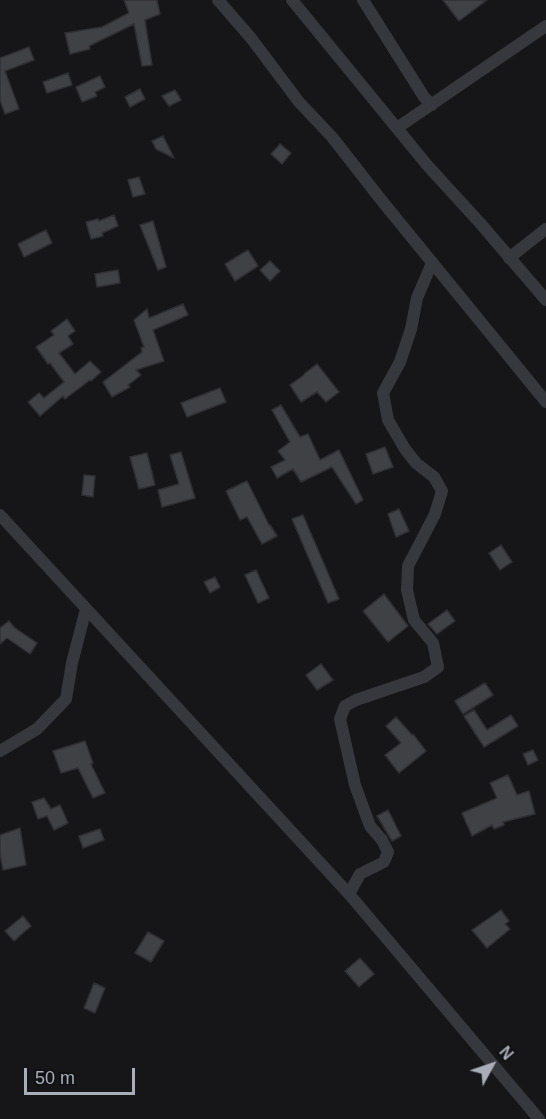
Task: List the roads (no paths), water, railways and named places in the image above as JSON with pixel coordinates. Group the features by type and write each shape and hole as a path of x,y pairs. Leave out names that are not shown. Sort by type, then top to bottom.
{"street":[{"path":"218,0 298,102 332,137 546,402"},
{"path":"292,0 427,165 546,300"},
{"path":"363,0 424,98 432,105"},
{"path":"397,128 546,26"},
{"path":"509,258 546,229"},
{"path":"349,894 360,874 384,862 388,852 382,840 370,826 355,785 340,719 345,706 356,700 424,677 438,667 433,644 414,620 407,590 408,566 435,514 442,491 434,477 416,464 405,449 388,420 383,393 400,362 411,329 417,298 432,263"},
{"path":"0,516 349,894 539,1119"},
{"path":"0,751 37,729 66,699 72,663 86,609"}]}
